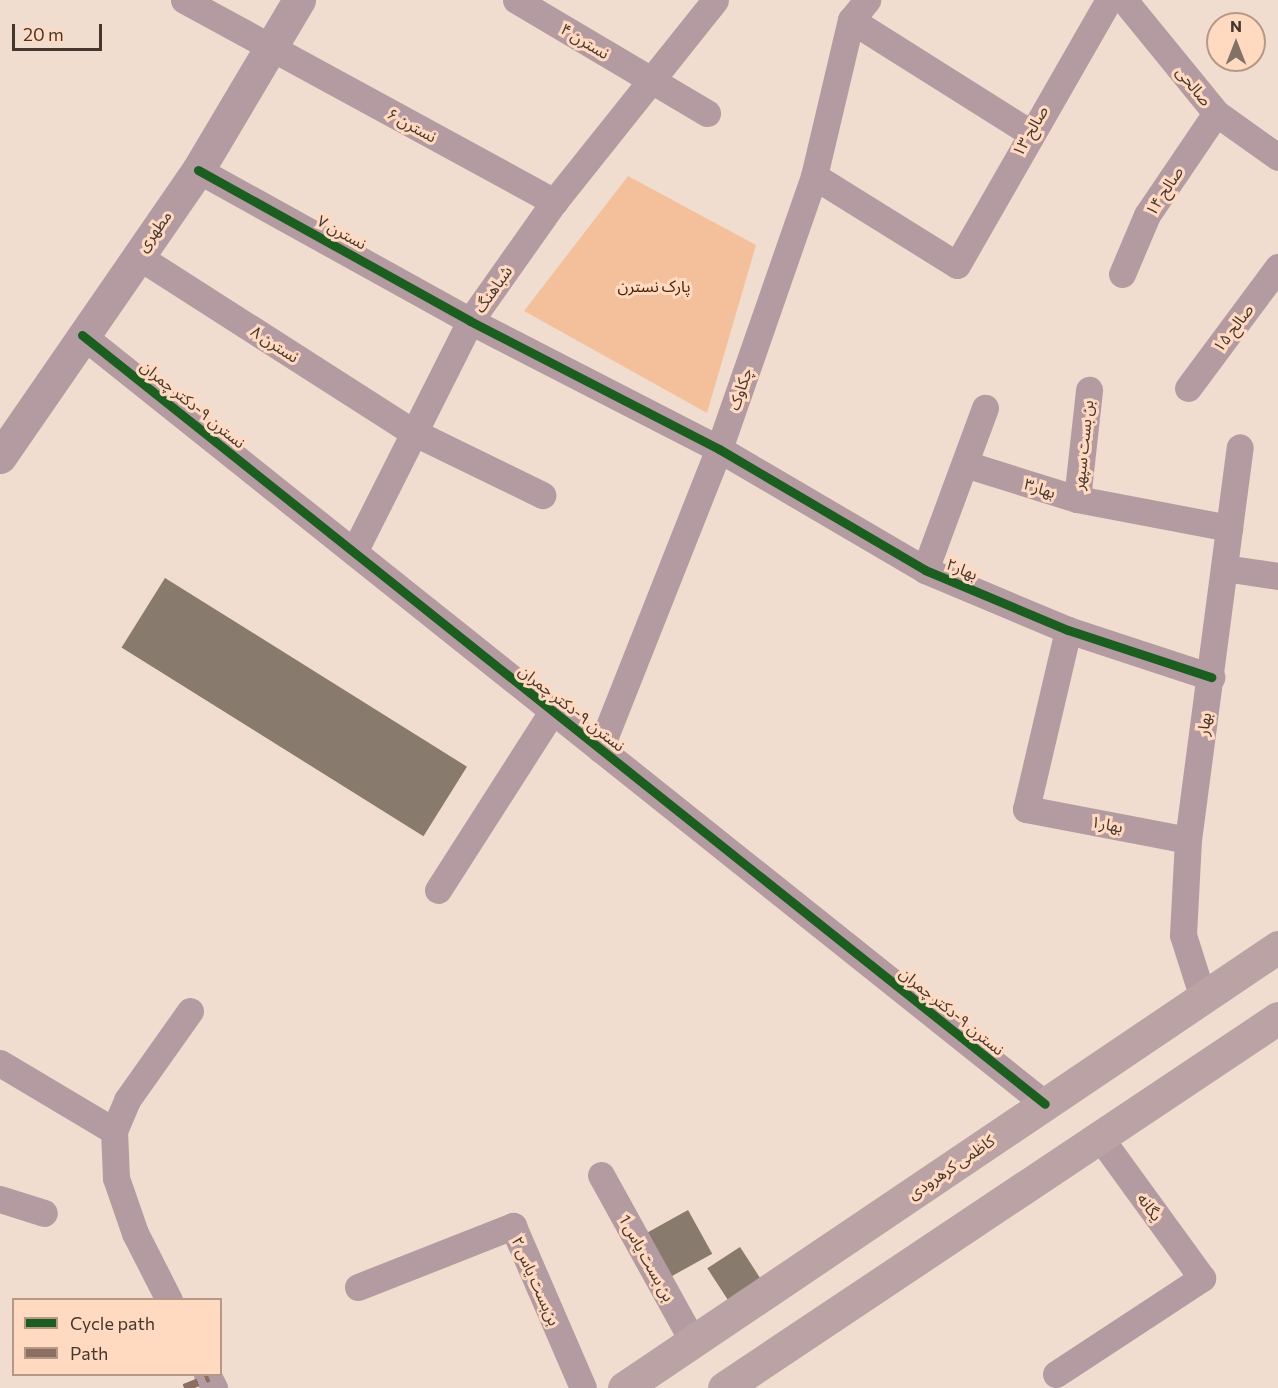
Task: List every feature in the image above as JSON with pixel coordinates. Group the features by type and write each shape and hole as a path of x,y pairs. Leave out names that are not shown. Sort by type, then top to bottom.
{"main road":[{"name":"کاظمی کرهرودی","path":"624,1388 1278,948"},
{"path":"724,1388 1098,1135 1278,1018"}],"street":[{"name":"نسترن ۶","path":"184,0 554,202"},
{"name":"مطهری","path":"0,457 136,255 198,170 299,0"},
{"name":"شباهنگ","path":"354,552 470,321 554,202 653,82 715,0"},
{"name":"صالح ۱۳","path":"814,176 957,265 1029,132 1109,0"},
{"name":"صالحی","path":"1124,0 1216,113 1278,157"},
{"name":"نسترن ۴","path":"525,2 707,113"},
{"path":"859,10 1029,132"},
{"name":"چکاوک","path":"600,749 720,449 814,176 859,10"},
{"name":"صالح ۱۴","path":"1122,274 1147,215 1216,113"},
{"name":"نسترن ۷","path":"198,170 470,321 720,449"},
{"name":"نسترن ۸","path":"136,255 413,432 542,495"},
{"name":"صالح ۱۵","path":"1188,388 1278,267"},
{"name":"نسترن ۹-دکتر چمران","path":"82,335 1045,1104"},
{"name":"بن بست سپهر","path":"1077,499 1089,390"},
{"path":"925,570 985,408"},
{"name":"بهار","path":"1203,998 1183,935 1188,840 1240,447"},
{"name":"بهار۲","path":"720,449 925,570 1068,630 1211,677"},
{"name":"بهار۳","path":"965,464 1077,499 1229,528"},
{"path":"1224,568 1278,576"},
{"name":"بهار۱","path":"1068,630 1026,809 1188,840"},
{"path":"438,890 552,712"},
{"path":"168,1298 135,1233 116,1178 114,1131 127,1100 190,1011"},
{"path":"0,1063 114,1131"},
{"name":"یگانه","path":"1056,1374 1202,1278 1098,1135"},
{"name":"بن بست یاس 1","path":"601,1175 693,1342"},
{"path":"0,1199 44,1214"},
{"name":"بن‌بست یاس ۲","path":"358,1287 513,1226 583,1388"}],"green space":[{"name":"پارک نسترن","path":"628,176 756,245 707,413 524,311"}],"building":[{"path":"165,578 467,767 423,836 122,648"},
{"path":"688,1210 712,1254 668,1278 643,1235"},
{"path":"740,1247 765,1286 732,1307 707,1268"}],"marked path":[{"path":"184,1388 209,1378"}],"cycle path":[{"path":"198,170 470,321 719,449 925,570 1068,630 1211,677"},
{"path":"82,335 1045,1104"}]}
